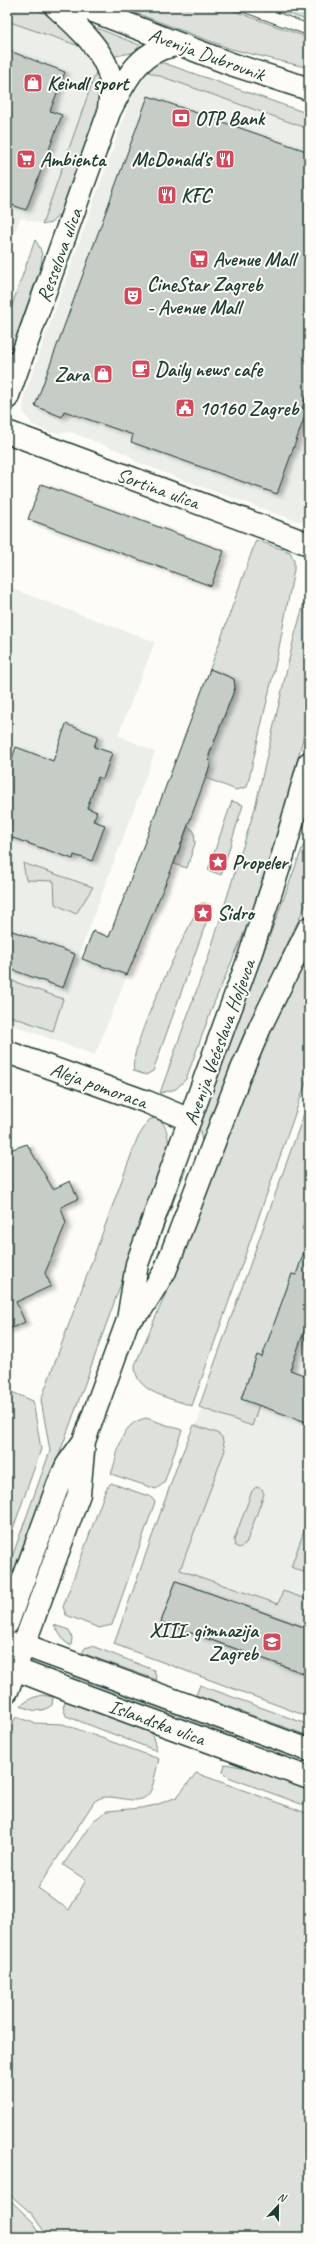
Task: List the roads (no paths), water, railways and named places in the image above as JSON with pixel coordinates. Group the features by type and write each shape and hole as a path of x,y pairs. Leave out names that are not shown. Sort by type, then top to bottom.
{"street":[{"name":"Resselova ulica","path":"56,7 91,44 107,68 111,88 109,112"},
{"name":"Avenija Dubrovnik","path":"83,7 179,45 309,89"},
{"name":"Resselova ulica","path":"7,398 109,112 127,78 137,64 149,54 160,48 179,45"},
{"name":"Sortina ulica","path":"7,432 309,544"},
{"path":"276,532 309,530"},
{"name":"Avenija Većeslava Holjevca","path":"7,1691 15,1644 79,1494 84,1441 128,1320 137,1264 272,891 309,762"},
{"name":"Avenija Većeslava Holjevca","path":"128,1320 142,1308 165,1271 192,1204 240,1074 261,1025 309,928"},
{"name":"Aleja pomoraca","path":"7,1052 147,1102 190,1120"},
{"path":"190,1120 197,1160 192,1204"},
{"name":"Avenija Većeslava Holjevca","path":"7,1624 58,1485 67,1465 84,1441"},
{"name":"Islandska ulica","path":"15,1644 309,1750"},
{"name":"Islandska ulica","path":"11,1666 309,1778"}],"tram line":[{"path":"229,7 309,36"},
{"path":"263,7 309,24"}],"place":[{"name":"Keindl sport","path":"33,83"},
{"name":"OTP Bank","path":"181,118"},
{"name":"Ambienta","path":"26,159"},
{"name":"McDonald's","path":"225,159"},
{"name":"KFC","path":"167,195"},
{"name":"Avenue Mall","path":"199,259"},
{"name":"CineStar Zagreb - Avenue Mall","path":"133,296"},
{"name":"Daily news cafe","path":"141,369"},
{"name":"Zara","path":"103,374"},
{"name":"10160 Zagreb","path":"185,408"},
{"name":"Propeler","path":"218,862"},
{"name":"Sidro","path":"203,913"},
{"name":"XIII. gimnazija Zagreb","path":"272,1642"}]}
